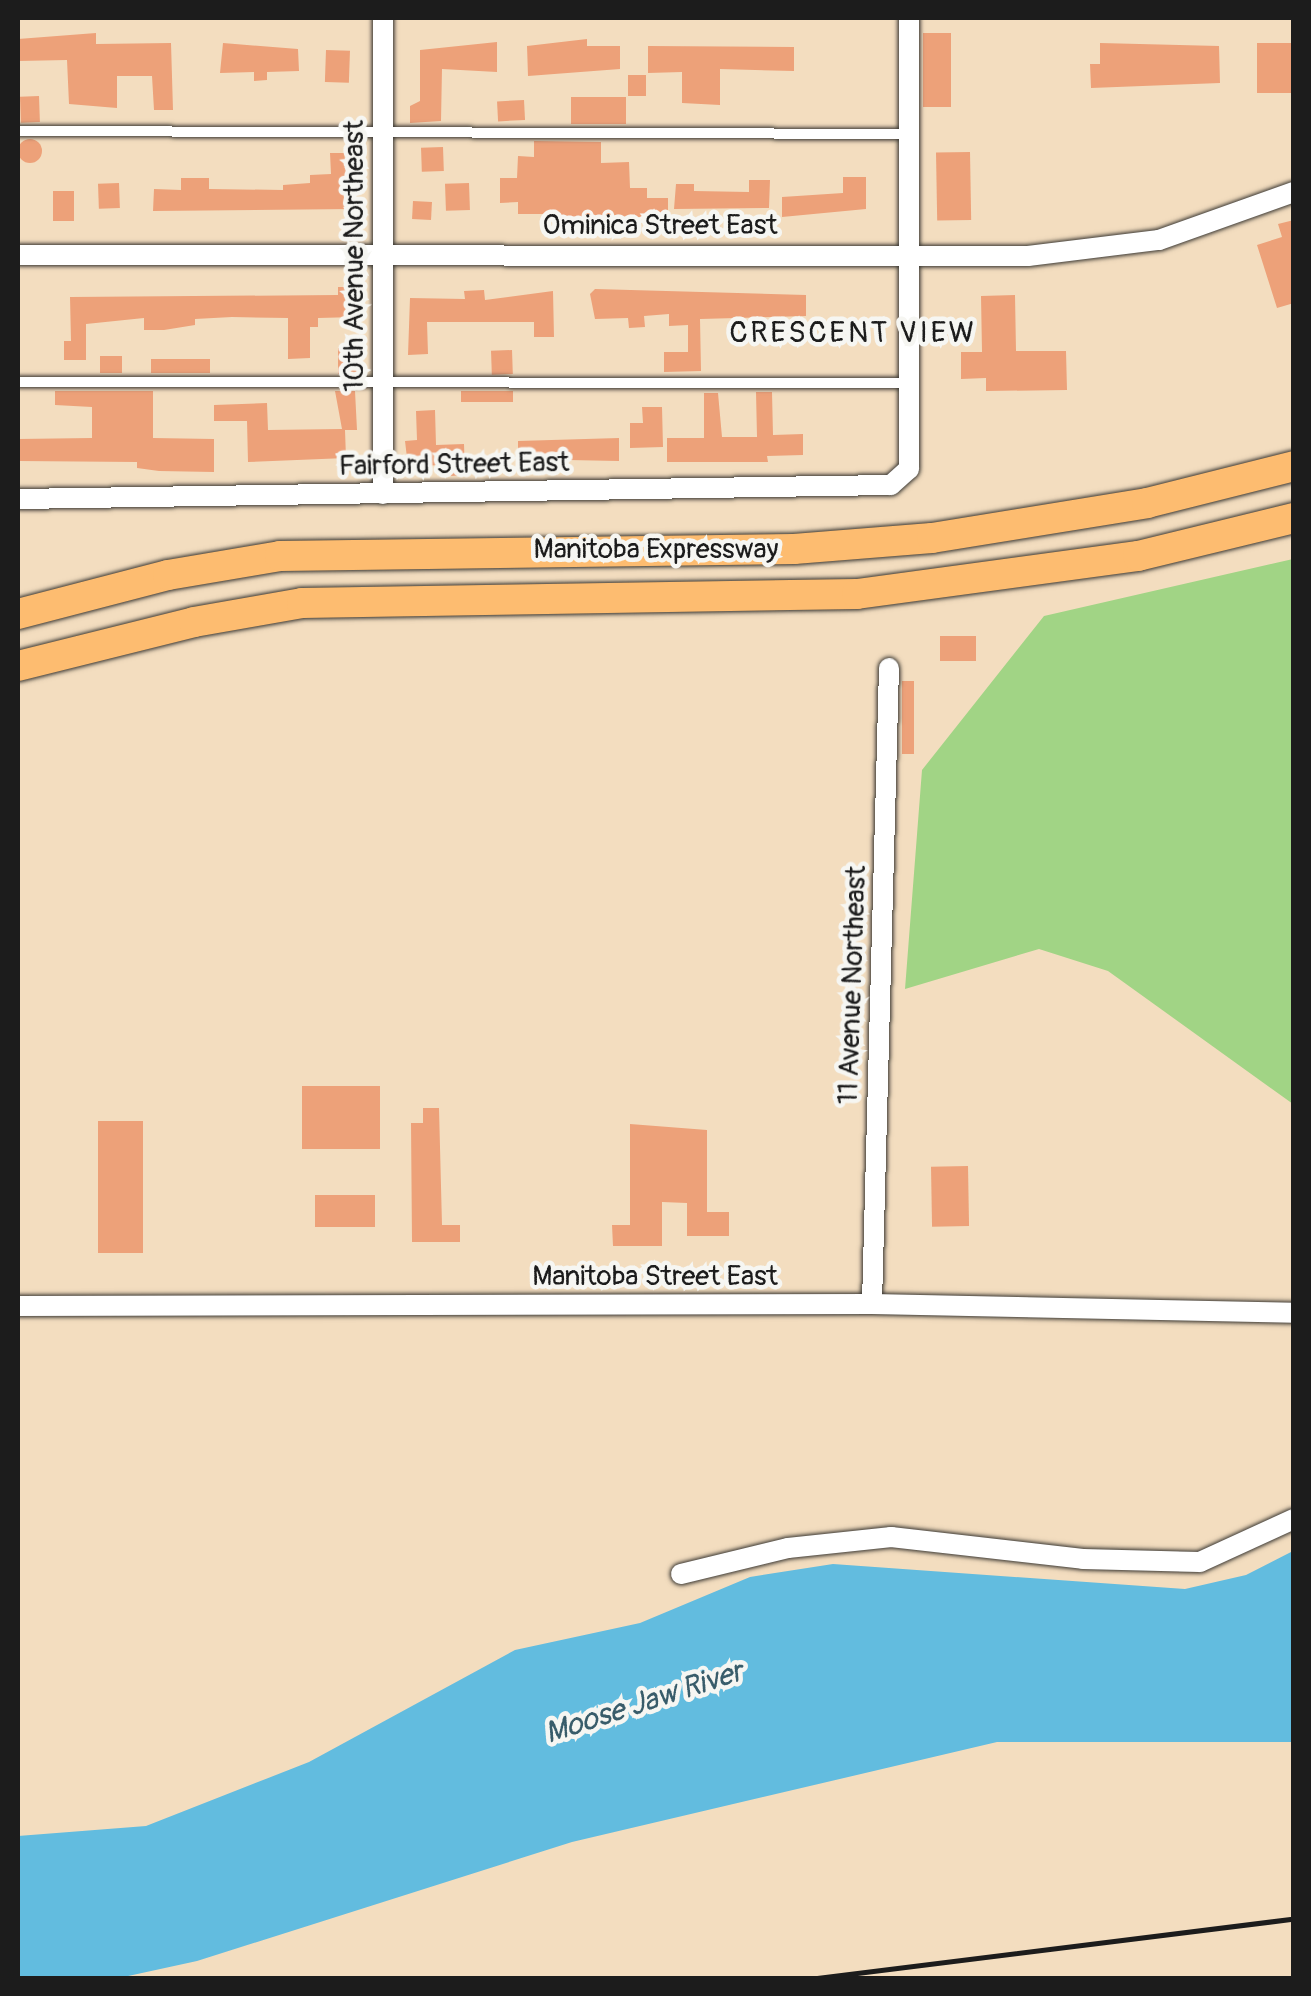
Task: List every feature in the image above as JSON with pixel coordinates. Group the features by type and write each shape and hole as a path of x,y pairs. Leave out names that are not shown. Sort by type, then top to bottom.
{"main road":[{"name":"Manitoba Expressway","path":"18,614 168,575 280,556 794,549 932,538 1147,503 1294,466"},
{"name":"Manitoba Expressway","path":"18,666 194,622 302,604 856,594 1138,556 1294,518"}],"street":[{"name":"10th Avenue Northeast","path":"382,18 383,494"},
{"path":"909,18 910,383"},
{"name":"Ominica Street East","path":"18,255 1028,256 1159,240 1294,192"},
{"name":"Fairford Street East","path":"18,499 892,485 910,469 910,383"},
{"name":"11 Avenue Northeast","path":"872,1304 889,668"},
{"name":"Manitoba Street East","path":"18,1306 872,1304 1294,1313"},
{"path":"680,1574 788,1548 891,1537 1084,1560 1200,1562 1294,1519"}],"lane":[{"path":"18,131 910,134"},
{"path":"18,382 910,383"}],"green space":[{"path":"1293,559 1293,1104 1108,971 1039,949 905,989 922,770 1044,616"}],"water":[{"name":"Moose Jaw River","path":"1293,1551 1293,1742 997,1742 572,1842 197,1961 119,1978 18,1978 18,1836 146,1826 309,1762 515,1650 640,1623 750,1577 833,1564 1185,1589 1246,1575"}],"building":[{"path":"96,33 96,44 171,43 173,110 154,110 152,76 117,76 117,108 69,104 67,60 18,61 18,39"},
{"path":"923,33 951,33 951,107 923,107"},
{"path":"587,39 587,46 620,46 620,69 528,76 527,46"},
{"path":"497,42 497,72 442,69 441,121 410,123 410,106 420,101 420,50"},
{"path":"223,43 298,49 299,71 267,72 267,80 254,81 254,72 220,73"},
{"path":"1100,43 1219,46 1220,83 1091,88 1090,64 1100,64"},
{"path":"1257,43 1294,43 1294,93 1257,93"},
{"path":"648,46 794,47 794,71 720,69 720,105 682,103 682,72 648,73"},
{"path":"326,50 350,51 349,83 325,82"},
{"path":"628,75 646,75 646,96 628,96"},
{"path":"39,96 40,122 21,123 20,97"},
{"path":"571,97 626,97 626,124 571,124"},
{"path":"524,100 525,120 498,121 497,101"},
{"path":"30,139 42,151 30,163 18,151"},
{"path":"534,141 601,142 601,163 629,162 630,188 647,188 647,198 668,198 668,216 587,219 572,221 572,228 554,228 554,214 518,214 518,202 500,203 500,178 517,178 518,156 534,157"},
{"path":"443,147 444,171 422,172 421,148"},
{"path":"970,152 971,220 937,221 936,153"},
{"path":"330,153 344,153 353,209 153,211 154,189 181,190 181,178 209,178 209,189 283,190 283,185 310,183 310,175 331,174"},
{"path":"843,177 866,177 866,209 782,217 782,197 843,193"},
{"path":"749,180 770,180 769,208 674,209 676,184 694,184 694,191 749,192"},
{"path":"119,183 120,208 99,209 98,184"},
{"path":"469,183 470,210 446,211 445,184"},
{"path":"53,191 74,191 74,221 53,221"},
{"path":"413,201 432,202 431,220 412,219"},
{"path":"1294,220 1294,303 1277,308 1257,245 1282,237 1278,224"},
{"path":"338,287 357,287 356,317 318,318 318,327 310,327 310,358 288,359 288,318 232,317 195,319 195,325 164,330 144,330 144,318 86,324 86,360 64,360 64,341 71,341 70,297 338,295"},
{"path":"595,289 806,295 806,316 700,319 701,371 664,372 664,352 688,352 688,325 669,326 669,314 644,316 645,327 629,328 628,318 595,319 590,294"},
{"path":"484,290 485,300 553,291 554,337 534,337 534,322 427,322 428,354 408,355 410,298 465,299 464,291"},
{"path":"1015,295 1016,351 1066,351 1067,390 986,391 986,378 961,379 961,352 982,352 981,296"},
{"path":"338,348 357,348 357,374 338,374"},
{"path":"512,350 513,374 492,375 491,351"},
{"path":"100,356 122,356 122,373 100,373"},
{"path":"151,359 210,359 210,373 151,373"},
{"path":"55,391 153,391 153,438 214,439 214,472 159,471 137,468 137,462 18,461 18,439 92,438 92,407 55,405"},
{"path":"335,391 355,391 357,430 345,430 346,458 248,462 247,421 214,421 214,405 267,403 268,430 342,429"},
{"path":"461,391 513,391 513,402 461,402"},
{"path":"756,392 772,392 773,435 803,434 803,455 767,456 768,462 667,462 667,438 704,438 704,393 718,393 722,437 757,437"},
{"path":"642,407 662,407 663,447 630,448 630,423 643,423"},
{"path":"435,410 436,445 464,444 465,475 450,476 449,465 408,466 405,441 417,440 416,411"},
{"path":"619,438 619,461 518,459 518,441"},
{"path":"940,636 976,636 976,661 940,661"},
{"path":"902,681 914,681 914,754 902,754"},
{"path":"302,1086 380,1086 380,1149 302,1149"},
{"path":"423,1108 439,1108 442,1225 460,1225 460,1242 412,1242 411,1123 423,1123"},
{"path":"98,1121 143,1121 143,1253 98,1253"},
{"path":"630,1124 707,1130 707,1212 729,1212 729,1236 687,1236 687,1203 662,1202 662,1246 613,1246 612,1225 630,1225"},
{"path":"968,1166 969,1226 932,1227 931,1167"},
{"path":"315,1195 375,1195 375,1227 315,1227"}],"railway":[{"path":"817,1978 1294,1919"}],"district":[{"name":"CRESCENT VIEW","path":"853,333"}]}
